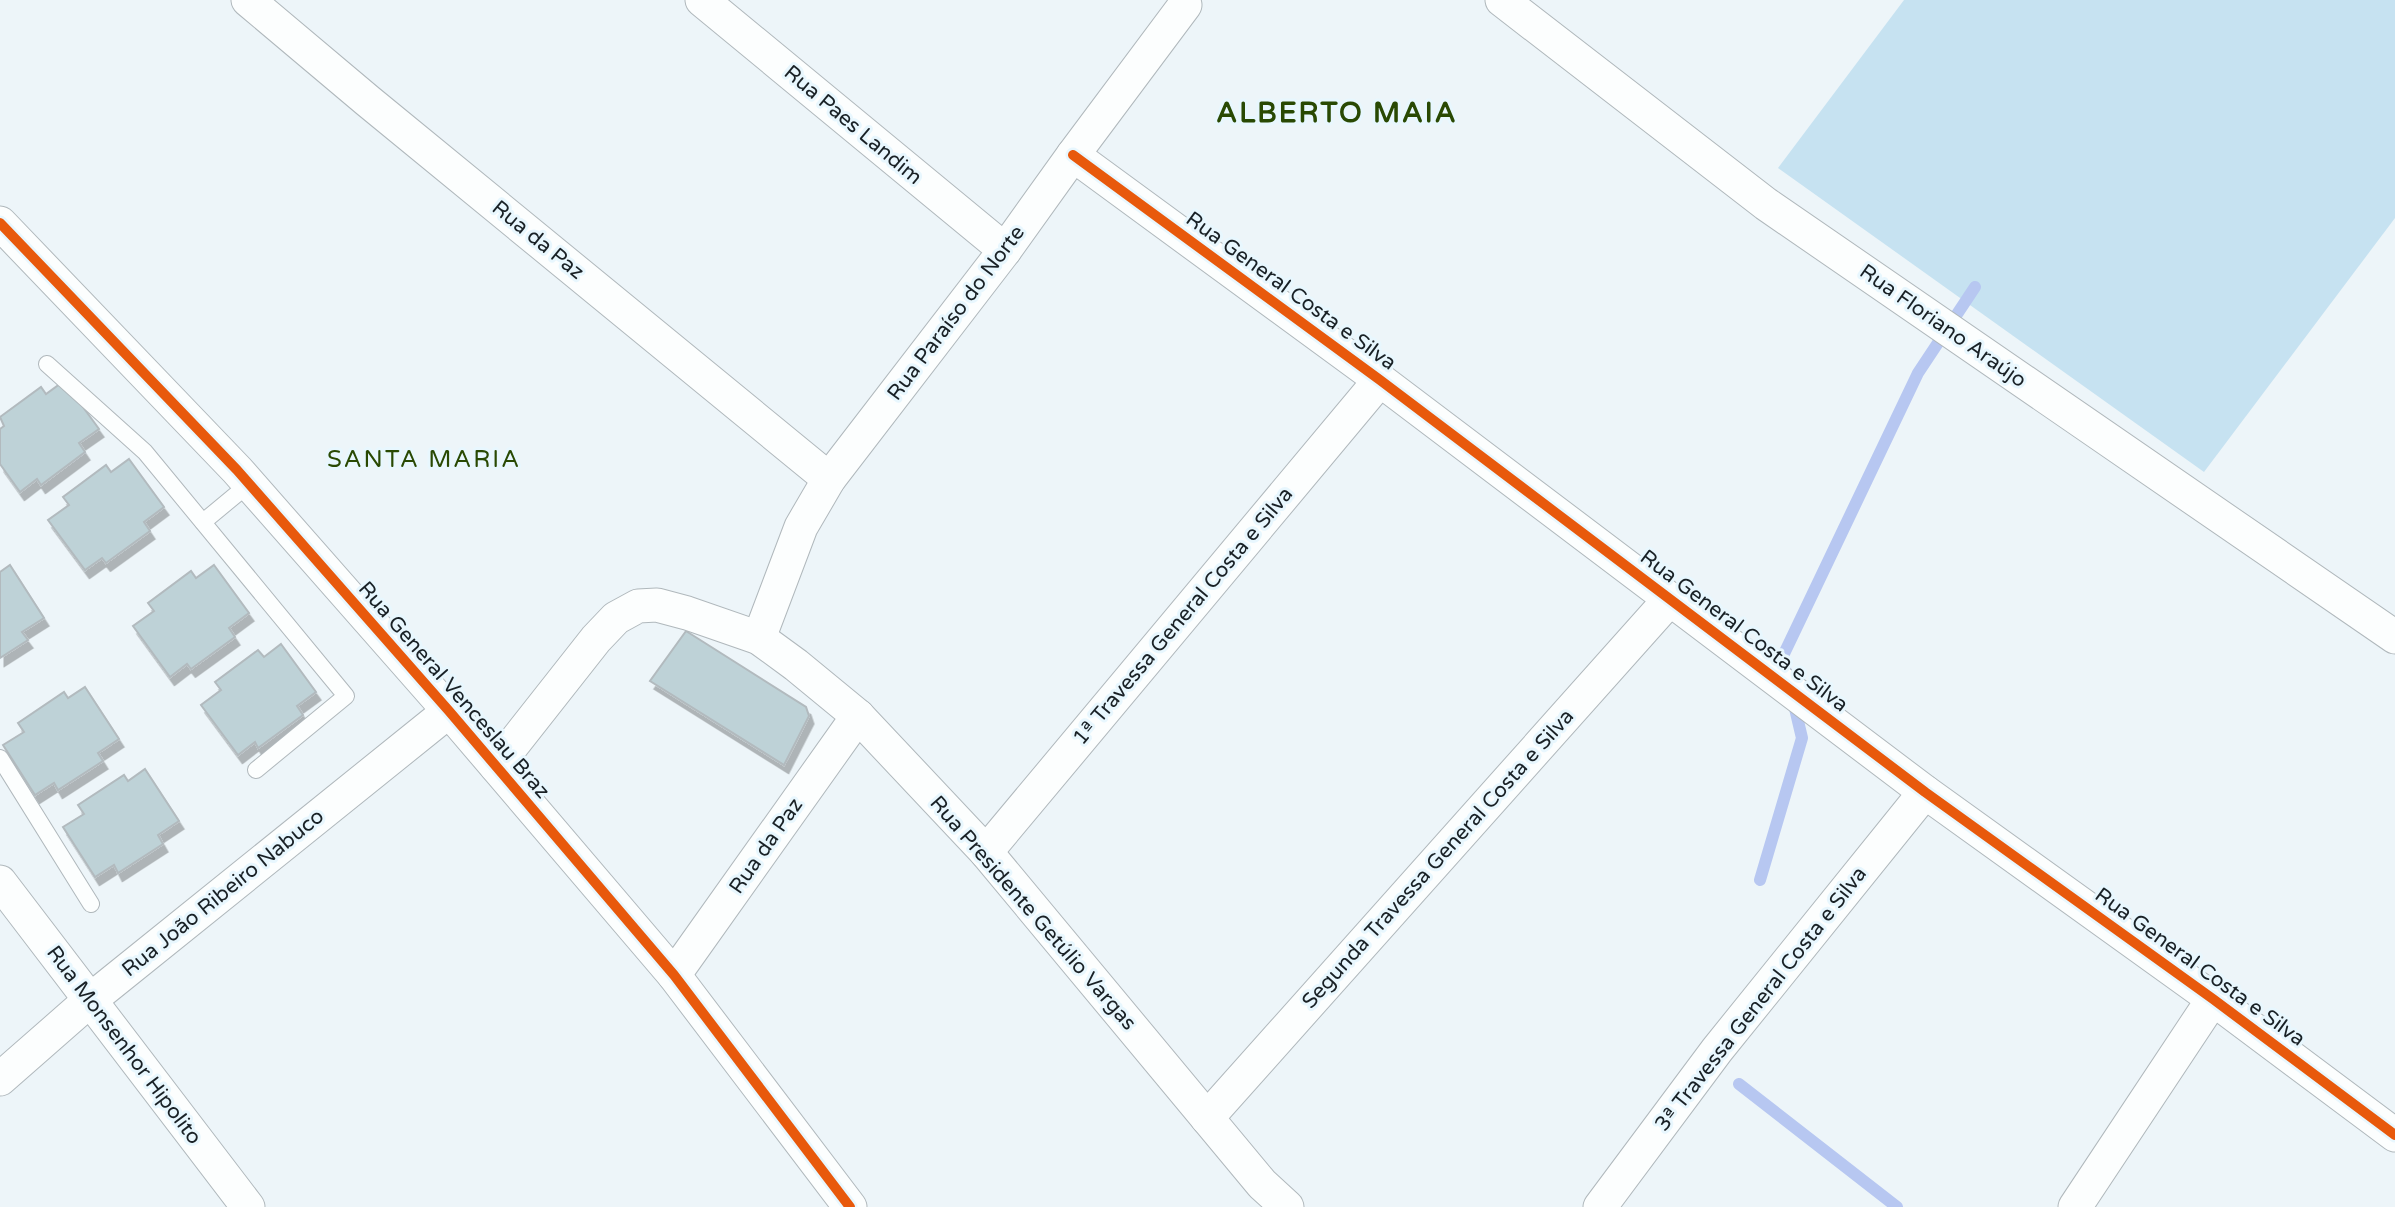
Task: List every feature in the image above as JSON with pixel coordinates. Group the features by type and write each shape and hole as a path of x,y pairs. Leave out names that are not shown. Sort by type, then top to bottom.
{"street":[{"name":"Rua da Paz","path":"248,0 828,479"},
{"name":"Rua Paes Landim","path":"702,0 1005,250"},
{"name":"Rua Floriano Araújo","path":"1502,0 1766,204 2395,637"},
{"name":"Rua Paraíso do Norte","path":"759,638 801,527 828,479 1005,250 1185,5"},
{"name":"Rua General Costa e Silva","path":"1073,155 1380,380 1925,792 2213,999 2395,1135"},
{"name":"Rua General Venceslau Braz","path":"0,223 94,318 249,484 449,711 674,975 850,1207"},
{"name":"1ª Travessa General Costa e Silva","path":"986,852 1380,380"},
{"name":"Segunda Travessa General Costa e Silva","path":"1207,1118 1670,599"},
{"name":"Rua Presidente Getúlio Vargas","path":"496,766 596,639 616,618 638,606 657,605 677,610 759,638 858,716 986,852 1262,1184 1287,1207"},
{"name":"Rua João Ribeiro Nabuco","path":"0,1079 89,1001 449,711"},
{"name":"Rua da Paz","path":"674,975 858,716"},
{"name":"3ª Travessa General Costa e Silva","path":"1600,1207 1717,1050 1925,792"},
{"name":"Rua Monsenhor Hipolito","path":"0,882 248,1207"},
{"path":"2075,1207 2213,999"}],"lane":[{"path":"47,363 145,452 346,696 256,771"},
{"path":"203,522 249,484"},
{"path":"0,758 91,904"}],"shaded area":[{"path":"1904,0 2395,0 2395,218 2204,472 1778,168"}],"building":[{"path":"64,381 99,429 79,443 85,452 41,485 37,479 20,492 0,464 0,429 4,426 0,417 41,387 46,394"},
{"path":"129,459 164,507 144,522 150,531 106,563 102,558 85,570 48,520 69,505 63,497 106,465 111,472"},
{"path":"10,565 44,618 22,632 28,640 0,658 0,572"},
{"path":"214,565 249,613 229,628 235,637 191,669 187,664 170,677 133,626 154,611 148,603 191,571 196,578"},
{"path":"686,631 806,707 809,716 784,765 650,681"},
{"path":"281,644 316,692 297,706 303,715 258,748 255,742 238,755 201,705 221,690 215,682 258,650 264,657"},
{"path":"85,687 119,739 98,753 103,761 58,790 54,783 35,795 3,745 24,732 18,723 64,692 68,698"},
{"path":"145,769 179,821 158,835 163,844 118,873 114,865 95,877 63,827 84,814 78,805 124,775 128,781"}],"waterway":[{"path":"1788,679 1782,658 1918,373 1975,287"},
{"path":"1760,880 1802,738 1793,700"},
{"path":"1739,1084 1897,1207"}],"cycle path":[{"path":"1073,155 1380,380 1925,792 2213,999 2395,1135"},
{"path":"0,223 237,470 449,711 674,975 850,1207"}],"district":[{"name":"ALBERTO MAIA","path":"1337,113"},
{"name":"SANTA MARIA","path":"424,459"}]}
